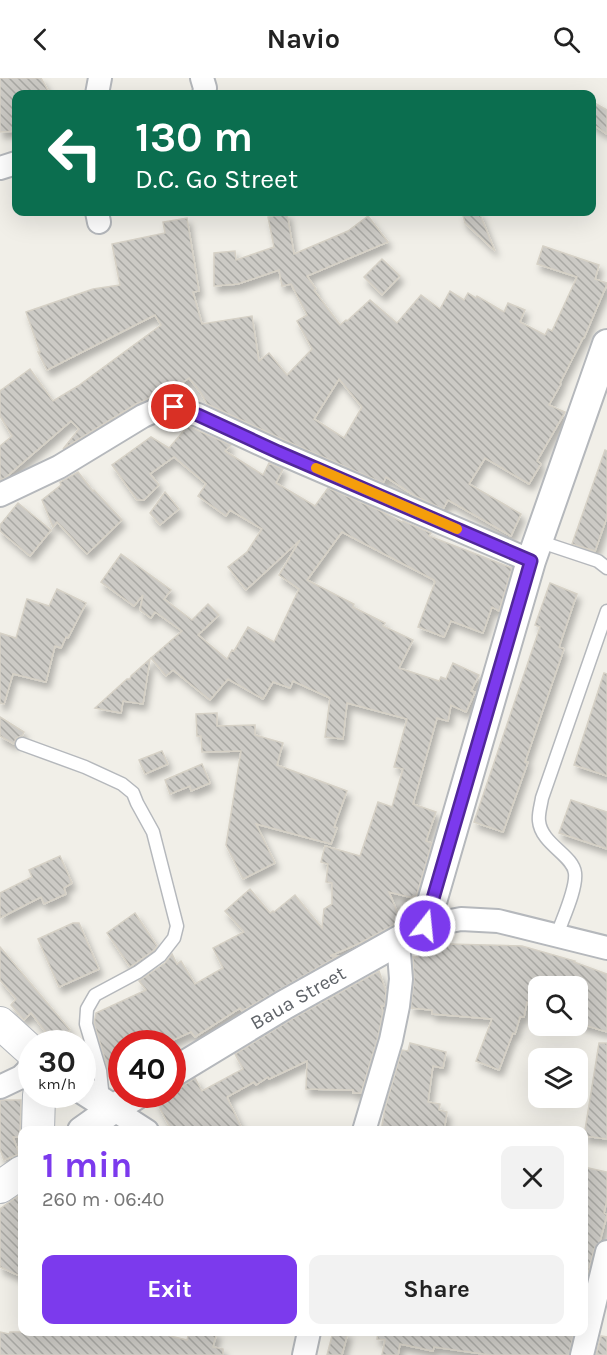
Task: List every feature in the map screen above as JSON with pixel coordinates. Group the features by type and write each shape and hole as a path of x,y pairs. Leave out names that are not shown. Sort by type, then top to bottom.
{"main road":[{"path":"0,1023 18,1039"},
{"path":"38,1126 39,1108"},
{"path":"0,1186 18,1175"}],"street":[{"path":"605,354 534,551 425,926 461,919 498,921 607,948"},
{"path":"0,495 59,466 143,416 161,408 174,407 198,415 278,452 534,551"},
{"name":"Baua Street","path":"186,1064 284,1005 425,926"},
{"path":"365,1126 391,1040 398,1005 401,979 398,941"},
{"path":"0,1087 18,1078"},
{"path":"86,1126 108,1100"},
{"path":"120,1108 141,1126"},
{"path":"588,1330 607,1252"},
{"path":"304,1355 308,1336"},
{"path":"582,1355 586,1336"}],"lane":[{"path":"534,551 598,561 607,568"},
{"path":"557,935 576,878 571,863 543,833 539,821 542,798 607,611"},
{"path":"22,744 85,766 122,784 134,793 137,804 153,832 177,926 174,938 160,956 138,972 94,995 87,1009 86,1024 108,1096"}],"building":[{"path":"0,78 41,78 48,90 12,90 12,131 0,132"},
{"path":"596,104 607,110 607,134 596,126"},
{"path":"288,216 294,254 348,231 368,216 388,242 307,276 316,289 314,290 340,325 370,300 397,323 421,295 440,309 450,291 464,300 468,293 476,298 477,296 504,312 508,303 525,310 520,322 545,335 548,329 552,331 577,277 537,264 543,246 599,265 595,279 607,284 584,338 549,405 565,412 537,461 541,464 529,484 485,458 469,484 521,514 511,536 448,500 443,509 415,496 386,477 383,483 207,404 189,378 166,394 159,395 157,392 63,449 79,429 71,421 0,480 0,446 12,436 0,416 0,391 30,369 53,401 78,386 161,325 155,315 47,370 38,352 40,352 26,312 93,289 120,285 112,244 165,233 163,222 187,218 199,291 193,292 202,324 252,316 259,361 269,353 287,375 312,349 297,321 307,315 291,284 282,286 279,270 238,284 214,286 214,253 235,251 236,260 274,247 268,217","holes":["339,379 362,407 344,438 314,419"]},
{"path":"463,216 481,216 495,251 465,223"},
{"path":"382,259 400,276 382,295 364,277"},
{"path":"188,426 231,445 225,451 263,475 269,463 283,469 276,483 315,506 328,488 431,533 429,536 512,568 499,611 492,607 483,633 451,621 444,637 418,627 434,580 342,532 307,580 354,604 353,607 385,623 383,626 413,640 399,668 439,681 441,677 446,679 453,663 479,675 471,691 475,692 466,712 451,705 448,721 437,718 413,804 436,812 426,841 432,843 416,897 389,892 401,921 330,956 338,956 242,1011 240,1008 195,1037 191,1032 186,1034 186,1030 108,1030 108,1069 94,1023 96,1013 146,990 139,981 165,963 172,954 177,964 181,961 195,984 223,968 213,948 244,932 225,911 250,889 270,913 295,895 322,928 324,909 332,904 332,883 326,882 328,864 321,862 325,846 360,856 378,802 392,807 403,769 394,767 407,719 347,703 343,739 325,737 330,698 293,681 290,688 273,682 263,699 228,679 210,700 173,670 166,676 151,658 182,631 155,612 151,618 140,610 143,595 134,606 101,582 121,554 171,590 164,599 192,620 208,604 219,615 198,635 227,659 248,627 274,642 299,589 279,575 300,540 246,590 228,567 247,552 262,529 230,510 226,516 198,496 206,484 174,457 150,474 159,485 144,500 137,500 112,465 151,437 169,448"},
{"path":"605,450 607,451 607,517 595,551 572,544"},
{"path":"78,472 122,520 87,554 57,522 53,527 42,500 61,485 60,482"},
{"path":"165,492 179,509 160,525 150,513"},
{"path":"18,503 51,530 30,556 0,531 0,525"},
{"path":"550,583 577,594 559,647 564,649 503,832 474,822 540,627 535,625"},
{"path":"57,589 86,603 61,648 55,646 46,682 13,674 4,704 0,703 0,633 16,638 27,599 49,606"},
{"path":"150,659 143,704 123,701 121,713 95,708 127,679 130,679"},
{"path":"604,673 607,674 607,776 574,765"},
{"path":"217,713 217,726 255,725 255,735 283,743 277,765 347,791 334,827 337,828 331,844 256,824 275,863 243,879 226,845 241,751 202,752 201,736 197,736 196,714"},
{"path":"0,717 24,732 22,736 16,738 14,744 0,736"},
{"path":"162,751 168,764 145,774 139,760"},
{"path":"202,764 210,783 191,791 190,786 170,794 165,780"},
{"path":"571,800 607,812 607,849 559,833"},
{"path":"60,856 72,883 64,888 66,894 44,904 41,897 0,918 0,893 32,877 29,870"},
{"path":"135,913 157,946 130,967 107,933"},
{"path":"73,923 79,923 99,969 59,987 38,939"},
{"path":"448,944 522,946 575,961 607,974 607,1032 588,1026 588,976 528,976 528,1002 524,1017 520,1017 499,1070 476,1061 492,1019 432,1014 432,1010 411,1008 414,980 413,957 417,957 417,949 423,946 448,946"},
{"path":"0,947 70,1030 44,1030 31,1013 24,1020 11,1005 16,999 0,980"},
{"path":"379,971 386,991 385,1004 381,1006 383,1012 378,1037 361,1093 353,1093 353,1090 306,1089 307,1061 269,1079 268,1077 256,1085 254,1082 227,1097 241,1126 169,1126 160,1108 186,1108 186,1084 195,1078 202,1091 243,1069 235,1054 292,1019"},
{"path":"410,1043 446,1052 443,1068 433,1066 428,1102 440,1104 439,1110 447,1112 445,1126 382,1126 402,1050 408,1051"},
{"path":"599,1043 607,1043 607,1139 588,1137 588,1126 586,1126"},
{"path":"0,1100 18,1100 18,1108 21,1108 20,1126 18,1126 18,1137 13,1137 18,1154 4,1160 0,1149"},
{"path":"588,1168 607,1172 607,1200 604,1213 607,1215 600,1241 594,1249 588,1274"},
{"path":"18,1196 18,1275 0,1267 0,1209"},
{"path":"0,1332 9,1334 18,1332 18,1336 170,1336 187,1340 188,1336 216,1336 213,1347 223,1349 223,1355 0,1355"},
{"path":"332,1336 347,1336 342,1355 327,1355"},
{"path":"377,1336 573,1336 569,1355 490,1355 434,1347 433,1351 400,1344 398,1355 382,1355 385,1340 377,1339"},
{"path":"601,1336 607,1337 607,1355 596,1355"}],"slow traffic":[{"path":"316,468 457,529"}],"route":[{"path":"174,407 198,415 531,561 425,926"}]}
